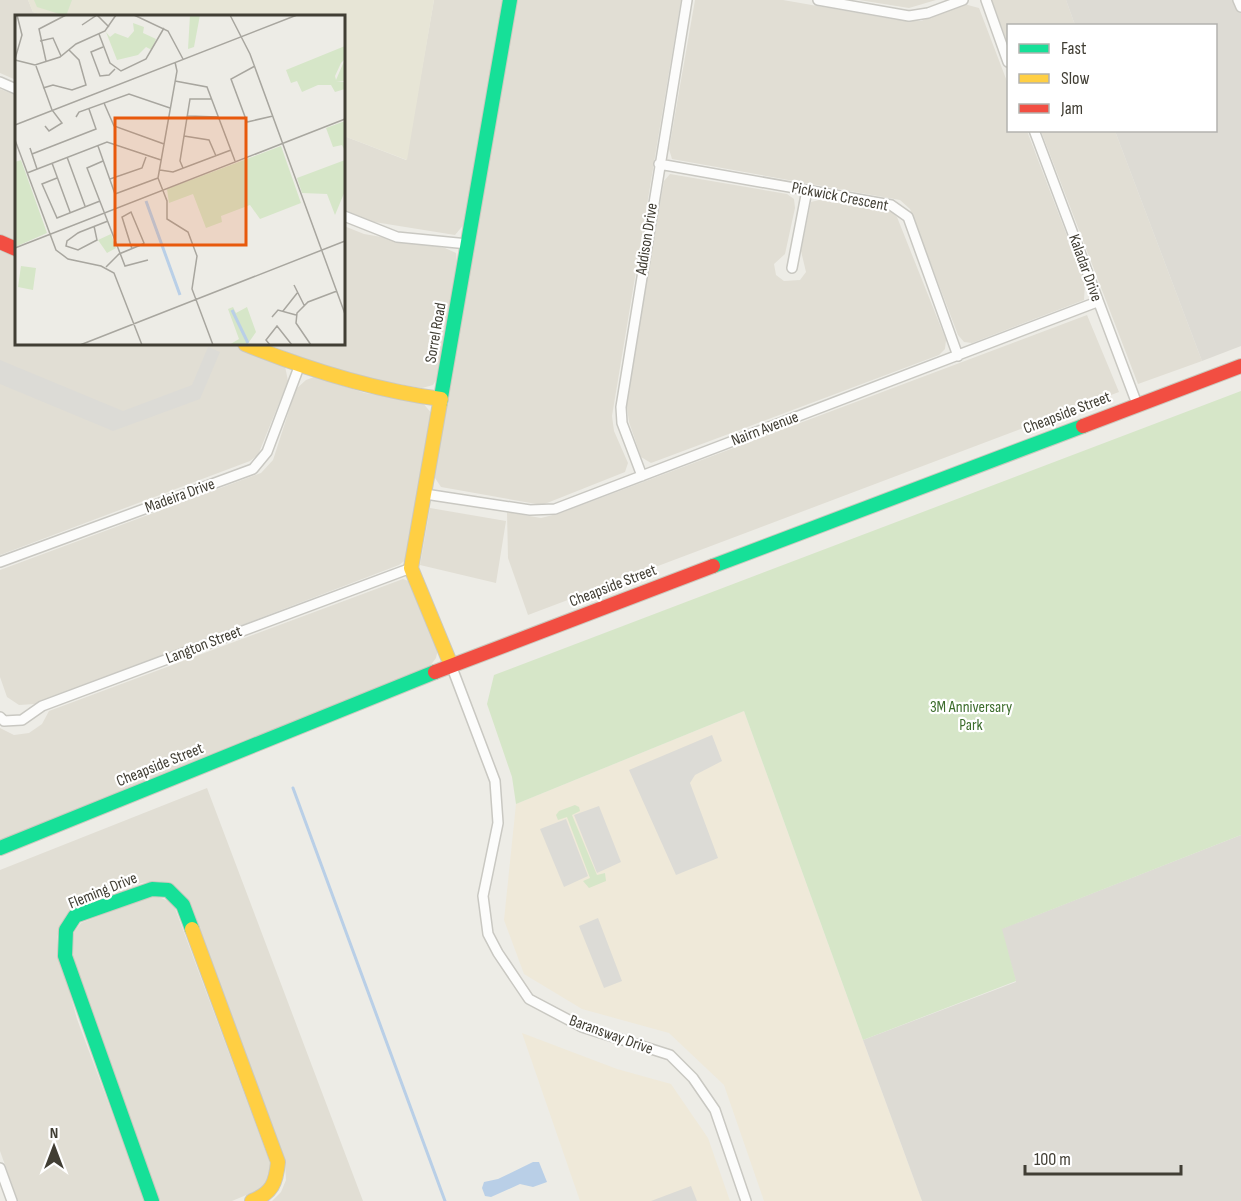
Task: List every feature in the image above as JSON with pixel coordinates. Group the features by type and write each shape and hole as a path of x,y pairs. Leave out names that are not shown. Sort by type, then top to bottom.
{"street":[{"name":"Sorrel Road","path":"411,568 510,0"},
{"name":"Addison Drive","path":"642,476 622,423 621,407 687,0"},
{"path":"818,0 909,16 928,13 963,0"},
{"path":"986,0 1007,59"},
{"path":"1238,0 1241,7"},
{"path":"0,82 15,89"},
{"name":"Kaladar Drive","path":"1035,132 1137,404"},
{"name":"Pickwick Crescent","path":"659,164 891,205 908,218 958,356"},
{"path":"792,268 807,190"},
{"path":"345,216 397,237 468,244"},
{"path":"0,242 15,249"},
{"name":"Nairn Avenue","path":"425,494 531,510 555,509 1097,302"},
{"path":"246,345 299,367 404,395 441,399"},
{"name":"Cheapside Street","path":"0,848 451,665 1241,366"},
{"name":"Madeira Drive","path":"0,562 253,469 267,452 299,367"},
{"path":"411,568 451,665"},
{"name":"Langton Street","path":"0,717 4,721 22,720 42,706 411,568"},
{"name":"Baransway Drive","path":"451,665 495,781 498,823 483,896 488,934 498,953 529,999 582,1028 670,1055 693,1078 715,1110 746,1201"},
{"name":"Fleming Drive","path":"152,1201 65,956 64,935 68,922 75,916 152,889 168,890 183,905 278,1162 276,1184 264,1196 252,1201"},
{"path":"0,1168 12,1201"}],"shaded area":[{"path":"0,0 28,0 33,12 43,15 15,15 15,80 0,73"},
{"path":"28,0 434,0 407,160 345,136 345,15 43,15 33,12"},
{"path":"434,0 505,0 465,223 455,235 368,221 345,211 345,136 406,160"},
{"path":"517,0 681,0 612,416 614,431 628,463 625,472 542,505 441,487 433,475"},
{"path":"695,0 783,0 898,20 921,21 964,4 979,8 1007,81 1007,132 1027,132 1085,283 1084,300 972,343 964,342 958,335 910,209 900,200 672,159 669,149"},
{"path":"859,0 936,0 909,8"},
{"path":"992,0 1066,0 1075,24 1007,24 1007,41"},
{"path":"1066,0 1241,0 1241,346 1202,361 1115,132 1217,132 1217,24 1075,24"},
{"path":"0,89 15,95 15,244 0,237"},
{"path":"1041,132 1115,132 1202,361 1138,384"},
{"path":"670,174 787,194 794,199 795,208 785,254 774,264 776,275 784,281 800,280 806,272 801,251 811,202 819,200 892,212 897,217 946,340 945,349 939,355 651,463 641,457 629,422 626,400 664,181"},
{"path":"345,226 364,234 445,248 456,253 457,264 438,377 433,385 422,388 346,375 270,345 345,345"},
{"path":"0,251 15,257 15,345 234,345 285,366 288,381 258,455 250,461 0,555"},
{"path":"1087,315 1119,392 528,615 508,558 507,512 541,518 561,513"},
{"path":"208,347 220,352 200,399 113,431 0,384 0,360 123,411 192,385"},
{"path":"314,377 365,393 422,402 433,415 407,559 399,565 35,704 19,705 7,697 0,677 0,570 261,473 273,460 296,389 306,380"},
{"path":"430,508 506,521 496,583 420,565"},
{"path":"403,579 411,582 438,649 436,658 430,666 0,840 0,728 14,735 29,733 42,724 49,711"},
{"path":"744,711 922,1201 764,1201 724,1085 669,1033 582,1009 524,974 504,920 516,804"},
{"path":"712,735 722,761 695,775 690,783 718,858 676,875 629,770"},
{"path":"207,788 363,1201 272,1201 281,1192 286,1180 285,1164 185,898 173,886 159,881 141,883 69,914 61,924 57,937 58,949 77,1019 145,1201 18,1201 0,1151 0,870"},
{"path":"599,806 621,862 597,873 574,815"},
{"path":"566,819 588,876 564,887 540,829"},
{"path":"1241,835 1241,1201 922,1201 863,1040 1016,982 1001,929"},
{"path":"154,895 173,903 270,1163 270,1178 261,1189 232,1201 158,1201 72,956 72,935 81,923"},
{"path":"598,918 622,981 604,988 579,926"},
{"path":"522,1033 617,1069 671,1084 708,1138 730,1201 580,1201"},
{"path":"691,1186 697,1201 651,1201"}],"green space":[{"path":"34,0 72,0 66,15 37,7"},
{"name":"3M Anniversary Park","path":"1241,391 1241,835 1002,929 1016,981 863,1040 744,711 516,804 512,777 487,704 494,675"},
{"path":"575,805 580,811 572,815 597,875 605,873 606,881 589,888 583,881 590,878 567,817 558,820 556,815 559,811"}],"water":[{"path":"533,1162 539,1162 547,1182 533,1187 520,1184 491,1197 485,1196 482,1188 484,1182 498,1179"}],"waterway":[{"path":"293,788 445,1201"}],"traffic: fast":[{"path":"440,403 510,0"},
{"path":"713,566 1083,426"},
{"path":"0,848 435,672"},
{"path":"152,1201 65,956 66,930 75,916 152,889 168,890 183,905 192,929"}],"traffic: slow":[{"path":"248,345 342,378 441,399"},
{"path":"440,403 411,568 451,665"},
{"path":"192,929 278,1162 272,1186 252,1201"}],"traffic: jam":[{"path":"0,242 15,249"},
{"path":"1083,426 1241,366"},
{"path":"435,672 713,566"}]}
